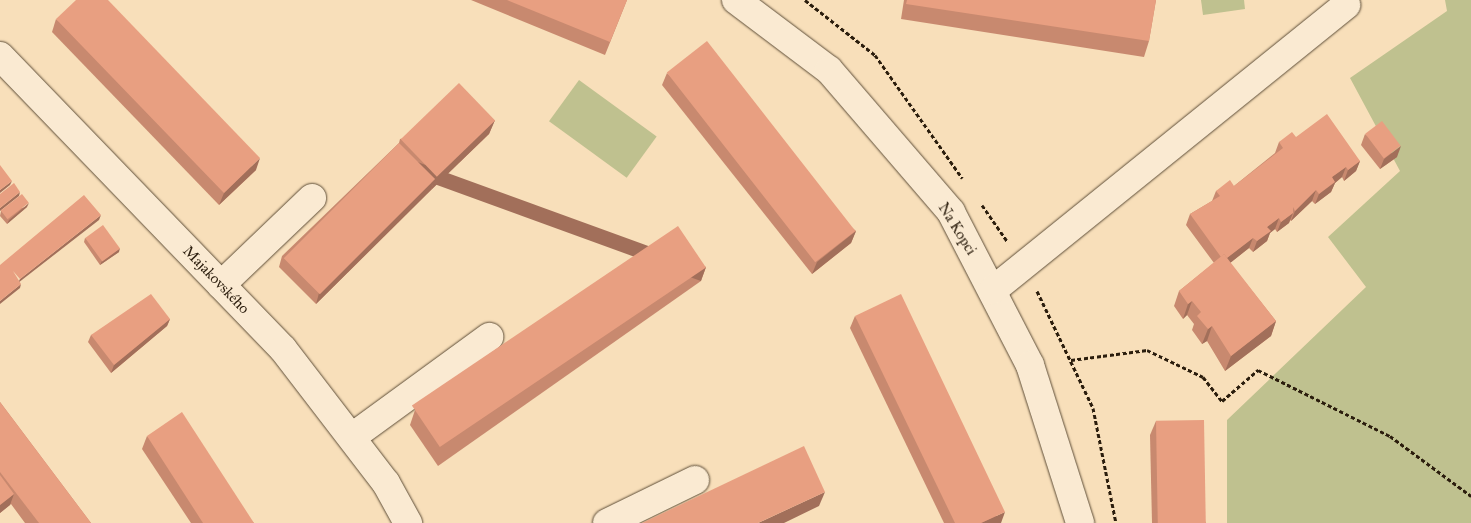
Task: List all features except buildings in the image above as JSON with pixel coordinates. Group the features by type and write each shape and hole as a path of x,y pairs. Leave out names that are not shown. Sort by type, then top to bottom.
{"street":[{"name":"Na Kopci","path":"736,0 829,70 951,212 993,290 1030,365 1080,523"},
{"path":"993,290 1346,5"},
{"name":"Majakovského","path":"0,56 283,349 352,437 408,523"},
{"path":"221,285 312,198"},
{"path":"352,437 489,337"},
{"path":"607,523 695,480"}],"path":[{"path":"1071,360 1147,350 1203,376 1222,401 1258,370 1390,436 1471,496"}],"green space":[{"path":"1201,0 1244,0 1245,9 1203,15"},
{"path":"1445,0 1471,0 1471,523 1227,523 1227,420 1366,287 1328,237 1400,171 1350,78 1447,11"},
{"path":"579,80 657,136 627,178 549,121"}]}
